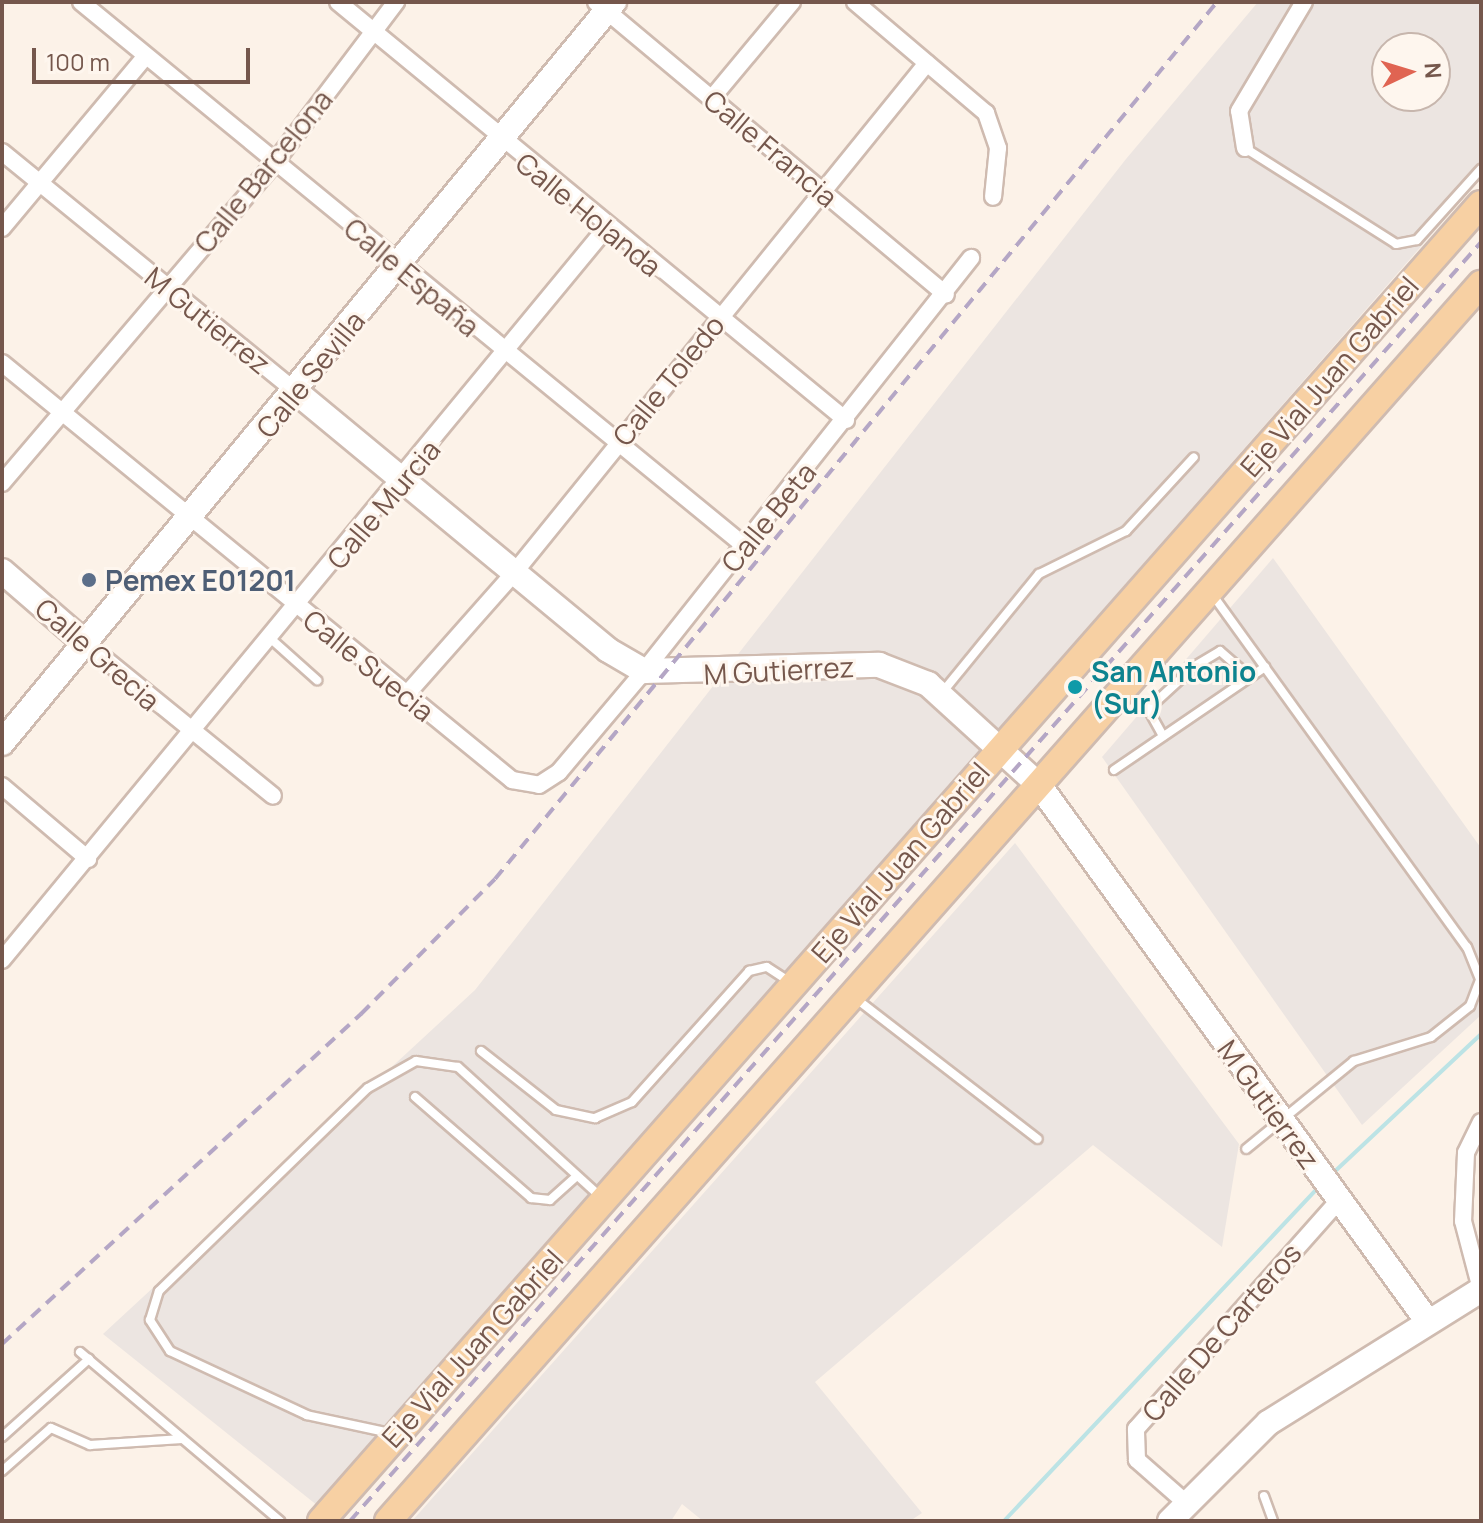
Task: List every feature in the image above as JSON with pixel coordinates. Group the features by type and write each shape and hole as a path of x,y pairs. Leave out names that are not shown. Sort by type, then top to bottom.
{"main road":[{"name":"Eje Vial Juan Gabriel","path":"321,1521 394,1434 604,1200 1481,204"},
{"name":"Eje Vial Juan Gabriel","path":"399,1517 853,996 1481,284"}],"street":[{"name":"Calle España","path":"81,2 397,266 746,547"},
{"name":"Calle Holanda","path":"338,2 499,141 846,420"},
{"name":"Calle Barcelona","path":"2,483 275,162 396,2"},
{"path":"712,98 792,2"},
{"path":"855,2 993,124 993,197"},
{"path":"1245,148 1239,111 1304,2"},
{"name":"Calle Francia","path":"606,5 946,295"},
{"name":"Calle Sevilla","path":"2,743 192,519 606,5"},
{"path":"2,228 145,57"},
{"name":"Calle Toledo","path":"406,695 514,573 615,444 927,63"},
{"name":"M Gutierrez","path":"2,152 170,287 514,573 644,671 879,665 910,674 940,695 1039,785 1426,1319"},
{"name":"Calle Murcia","path":"2,960 194,736 606,228"},
{"name":"Calle Beta","path":"559,772 746,547 946,295 971,258"},
{"name":"Calle Suecia","path":"2,363 512,780 539,785 559,772"},
{"name":"Calle Grecia","path":"2,571 194,736 273,796"},
{"path":"2,786 88,859"},
{"path":"1170,1521 1185,1502 1268,1423 1426,1319 1481,1290 1466,1246 1463,1186 1466,1153 1481,1122"},
{"name":"Calle De Carteros","path":"1185,1502 1137,1460 1136,1429 1337,1197"}],"lane":[{"path":"1245,148 1396,244 1417,240 1481,169"},
{"path":"940,695 1039,574 1126,531 1194,457"},
{"path":"1210,591 1467,947 1480,980 1470,1006 1431,1037 1354,1061 1246,1149"},
{"path":"271,639 317,680"},
{"path":"1163,736 1148,709 1195,666 1220,651 1250,677"},
{"path":"1114,770 1265,667"},
{"path":"481,1051 556,1110 595,1118 632,1102 749,971 767,967 792,983"},
{"path":"853,996 1038,1139"},
{"path":"394,1434 307,1415 170,1351 150,1320 159,1291 284,1164 406,1063 439,1059 458,1067 604,1200"},
{"path":"415,1097 531,1198 550,1200 577,1176"},
{"path":"80,1352 280,1521"},
{"path":"2,1437 89,1359"},
{"path":"2,1471 51,1428 90,1445 183,1439"},
{"path":"1264,1496 1273,1521"}],"shaded area":[{"path":"1258,2 1481,2 1481,178 318,1506 103,1334 475,990 1126,159"},
{"path":"1273,558 1481,848 1481,1015 1362,1125 1102,757"},
{"path":"1015,843 1239,1144 1222,1247 1093,1145 815,1382 922,1513 910,1521 703,1521 682,1504 671,1521 412,1521"}],"waterway":[{"path":"1331,1175 1481,1034"},
{"path":"1004,1521 1319,1187"}],"railway":[{"path":"2,1344 361,1014 495,879 1217,2"},
{"path":"350,1521 1481,242"}],"place":[{"name":"Pemex E01201","path":"89,580"},
{"name":"San Antonio (Sur)","path":"1075,687"}]}
